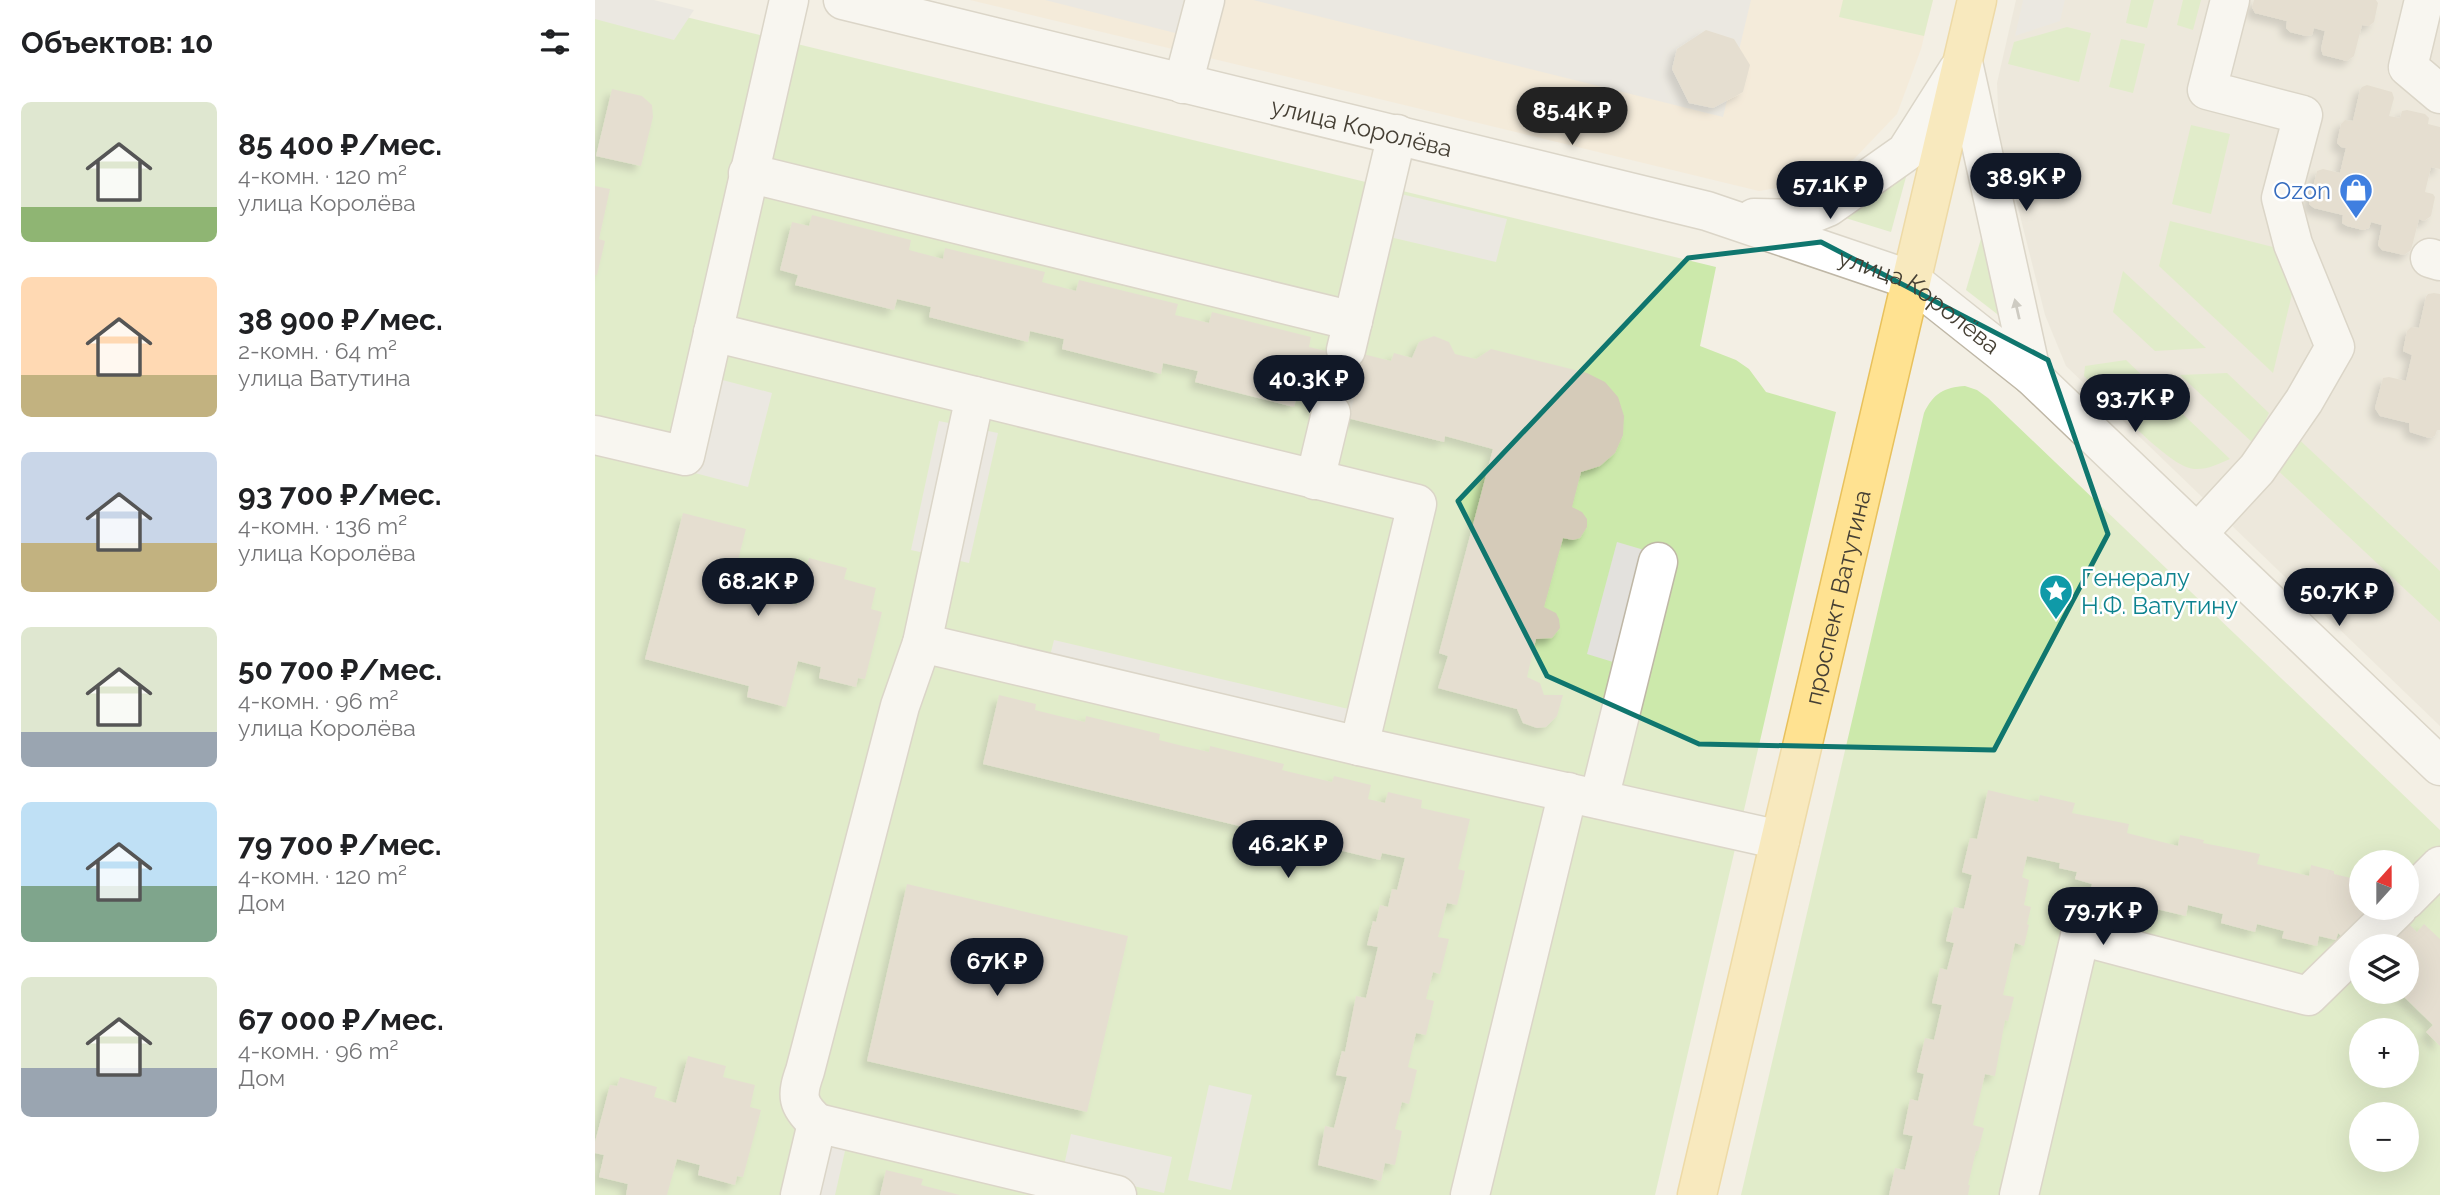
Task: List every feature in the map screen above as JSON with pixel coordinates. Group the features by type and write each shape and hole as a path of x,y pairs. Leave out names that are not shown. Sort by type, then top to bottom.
{"main road":[{"name":"проспект Ватутина","path":"1697,1195 1977,0"}],"street":[{"path":"595,435 685,456 789,0"},
{"name":"улица Королёва","path":"843,0 1730,218 1911,280 2032,376 2440,766"},
{"path":"1184,84 1205,0"},
{"path":"2197,534 2257,469 2304,401 2335,347 2293,244 2281,198 2304,115 2207,90 2230,0"},
{"path":"2424,0 2408,67 2440,94"},
{"path":"1730,218 1800,219 1828,207 1906,152 1962,62"},
{"path":"1962,62 2032,376"},
{"path":"748,173 1349,336 1397,134"},
{"path":"713,331 1417,504 1359,746"},
{"path":"975,396 922,643 900,705 805,1071 798,1089 803,1111 817,1123 1117,1195"},
{"path":"1315,480 1331,413"},
{"path":"1470,1195 1583,795 1658,562"},
{"path":"922,643 1359,746 1780,840"},
{"path":"2419,887 2440,866"},
{"path":"2019,1195 2080,936 2308,996 2385,920"},
{"path":"800,1195 817,1123"}],"highlighted area":[{"path":"1821,242 2048,360 2108,534 1994,750 1699,744 1547,676 1458,501 1688,258"}],"shaded area":[{"path":"595,0 654,0 694,10 674,40 595,19"},
{"path":"970,0 1933,0 1921,49 1897,114 1854,159 1819,181 1759,191"},
{"path":"1045,0 1200,0 1191,37"},
{"path":"1253,0 1751,0 1723,117"},
{"path":"2016,0 2440,0 2440,726 2066,366 2045,315 1999,132 1997,83"},
{"path":"2023,0 2065,0 2060,21 2015,36"},
{"path":"1388,191 1507,219 1496,262 1377,234"},
{"path":"715,378 772,393 748,487 691,472"},
{"path":"939,421 998,433 969,563 911,550"},
{"path":"1617,542 1668,557 1639,670 1587,654"},
{"path":"1054,640 1357,711 1352,735 1048,664"},
{"path":"1209,1085 1252,1095 1231,1190 1188,1180"},
{"path":"1071,1134 1172,1157 1164,1193 1063,1170"},
{"path":"817,1135 847,1142 835,1195 803,1195"}],"green space":[{"path":"595,0 616,0 1716,267 1700,346 1736,360 1749,369 1766,392 1836,412 1655,1195 595,1195"},
{"path":"1843,0 1933,0 1924,36 1839,17"},
{"path":"2131,0 2154,0 2147,28 2126,23"},
{"path":"2183,0 2201,0 2193,30 2177,25"},
{"path":"2067,27 2091,33 2079,82 2008,64 2014,42"},
{"path":"2121,39 2145,44 2133,93 2109,87"},
{"path":"2191,125 2230,134 2211,214 2172,204"},
{"path":"1909,166 1891,232 1839,216"},
{"path":"2170,221 2273,247 2292,294 2273,373 2159,266"},
{"path":"1985,225 2010,324 1966,290"},
{"path":"2123,271 2206,348 2155,351 2113,312"},
{"path":"2126,360 2230,459 2203,469 2183,465 2153,444 2084,376 2085,366"},
{"path":"2227,373 2269,413 2254,444 2180,375"},
{"path":"1965,386 1988,398 2440,830 2440,1195 1741,1195 1924,413 1931,401 1945,390"},
{"path":"2291,432 2440,571 2440,622 2272,465"}],"building":[{"path":"2254,0 2376,0 2378,3 2374,22 2369,26 2362,25 2354,56 2347,61 2323,55 2321,49 2325,31 2314,28 2312,35 2306,36 2290,32 2286,28 2287,21 2255,13 2252,7"},
{"path":"1706,30 1734,39 1750,65 1743,92 1713,108 1689,103 1672,69 1677,49"},
{"path":"2367,85 2392,92 2394,98 2389,116 2400,118 2402,111 2407,110 2425,114 2429,118 2428,124 2440,127 2440,169 2431,167 2425,192 2435,197 2431,216 2424,221 2419,219 2411,250 2404,255 2382,250 2378,245 2382,225 2371,222 2369,228 2363,230 2347,226 2342,223 2343,215 2314,208 2309,204 2317,171 2323,169 2340,173 2346,148 2337,143 2341,124 2345,120 2353,121 2360,90"},
{"path":"612,89 642,96 652,105 653,117 641,166 596,156"},
{"path":"595,186 610,189 599,239 605,241 597,275 595,275"},
{"path":"812,215 911,240 909,250 943,259 945,248 1045,272 1042,282 1076,291 1079,280 1178,304 1175,315 1209,323 1212,312 1311,337 1309,347 1326,351 1327,345 1391,361 1394,353 1412,358 1419,342 1434,336 1449,342 1455,354 1476,359 1491,349 1587,373 1605,382 1618,397 1624,416 1623,435 1615,453 1600,466 1581,472 1572,507 1582,512 1587,519 1587,527 1580,538 1563,538 1544,607 1556,613 1560,628 1552,638 1536,639 1527,677 1540,683 1544,695 1563,695 1557,716 1546,727 1537,728 1523,723 1517,709 1438,688 1448,656 1439,653 1493,449 1445,436 1444,442 1311,409 1313,400 1297,396 1294,407 1195,382 1198,371 1163,363 1161,374 1062,349 1064,339 1030,331 1028,342 929,317 931,307 897,299 894,310 795,285 798,275 780,270 792,222 809,226"},
{"path":"2434,293 2440,294 2440,430 2429,438 2410,432 2409,423 2380,416 2375,408 2383,378 2406,381 2412,355 2403,351 2407,331 2411,327 2419,328 2426,297"},
{"path":"683,513 746,529 731,587 738,588 741,579 778,589 775,599 797,605 809,558 847,568 844,579 876,588 871,609 882,612 865,679 858,678 856,687 819,678 821,667 798,661 786,707 747,697 749,686 645,659"},
{"path":"999,695 1036,704 1035,710 1059,716 1085,722 1086,716 1160,734 1159,740 1183,746 1209,752 1210,746 1284,764 1282,770 1332,782 1334,776 1371,785 1368,799 1385,803 1388,792 1422,800 1421,808 1470,819 1458,869 1465,871 1457,905 1447,903 1438,937 1449,939 1440,974 1433,972 1426,999 1434,1001 1426,1035 1416,1033 1408,1067 1417,1070 1409,1104 1402,1102 1395,1129 1402,1131 1395,1165 1385,1163 1381,1181 1318,1165 1325,1126 1334,1128 1347,1077 1336,1075 1342,1051 1345,1052 1356,996 1366,998 1378,947 1367,945 1373,921 1376,922 1380,905 1388,907 1392,889 1397,890 1405,858 1382,853 1380,860 983,764"},
{"path":"1988,790 2038,802 2040,795 2075,803 2072,813 2129,824 2127,833 2178,846 2180,835 2204,840 2203,843 2260,854 2257,864 2309,876 2311,865 2349,878 2349,920 2405,920 2417,932 2424,924 2440,939 2440,1046 2426,1032 2433,1025 2411,1004 2419,1004 2419,934 2349,934 2349,944 2338,933 2336,940 2319,936 2317,946 2282,938 2284,931 2257,924 2255,932 2221,923 2223,914 2188,905 2186,916 2152,908 2153,901 2126,894 2124,901 2090,893 2092,884 2075,879 2077,872 2059,868 2060,863 2027,856 2022,877 2029,880 2024,905 2031,907 2029,925 2024,946 2015,943 2003,995 2014,997 2008,1021 2005,1020 1995,1076 1985,1074 1973,1125 1984,1128 1976,1151 1968,1195 1889,1195 1895,1168 1905,1170 1913,1136 1903,1134 1910,1099 1918,1101 1924,1074 1917,1072 1925,1038 1934,1040 1942,1005 1932,1003 1940,968 1947,970 1954,943 1946,941 1954,907 1964,909 1972,875 1962,872 1970,838 1977,839"},
{"path":"907,884 1128,936 1087,1112 867,1061"},
{"path":"688,1056 726,1066 723,1077 755,1085 750,1107 761,1110 743,1177 737,1176 735,1185 698,1175 700,1165 677,1159 667,1195 626,1195 628,1184 599,1177 604,1155 595,1153 595,1142 610,1085 617,1086 620,1077 657,1087 654,1097 676,1103"},
{"path":"886,1170 923,1179 921,1185 960,1195 880,1195"}],"tunnel":[{"path":"1331,413 1346,350"}],"place":[{"name":"Ozon","path":"2356,220"},
{"name":"Генералу Н.Ф. Ватутину","path":"2056,621"}]}
